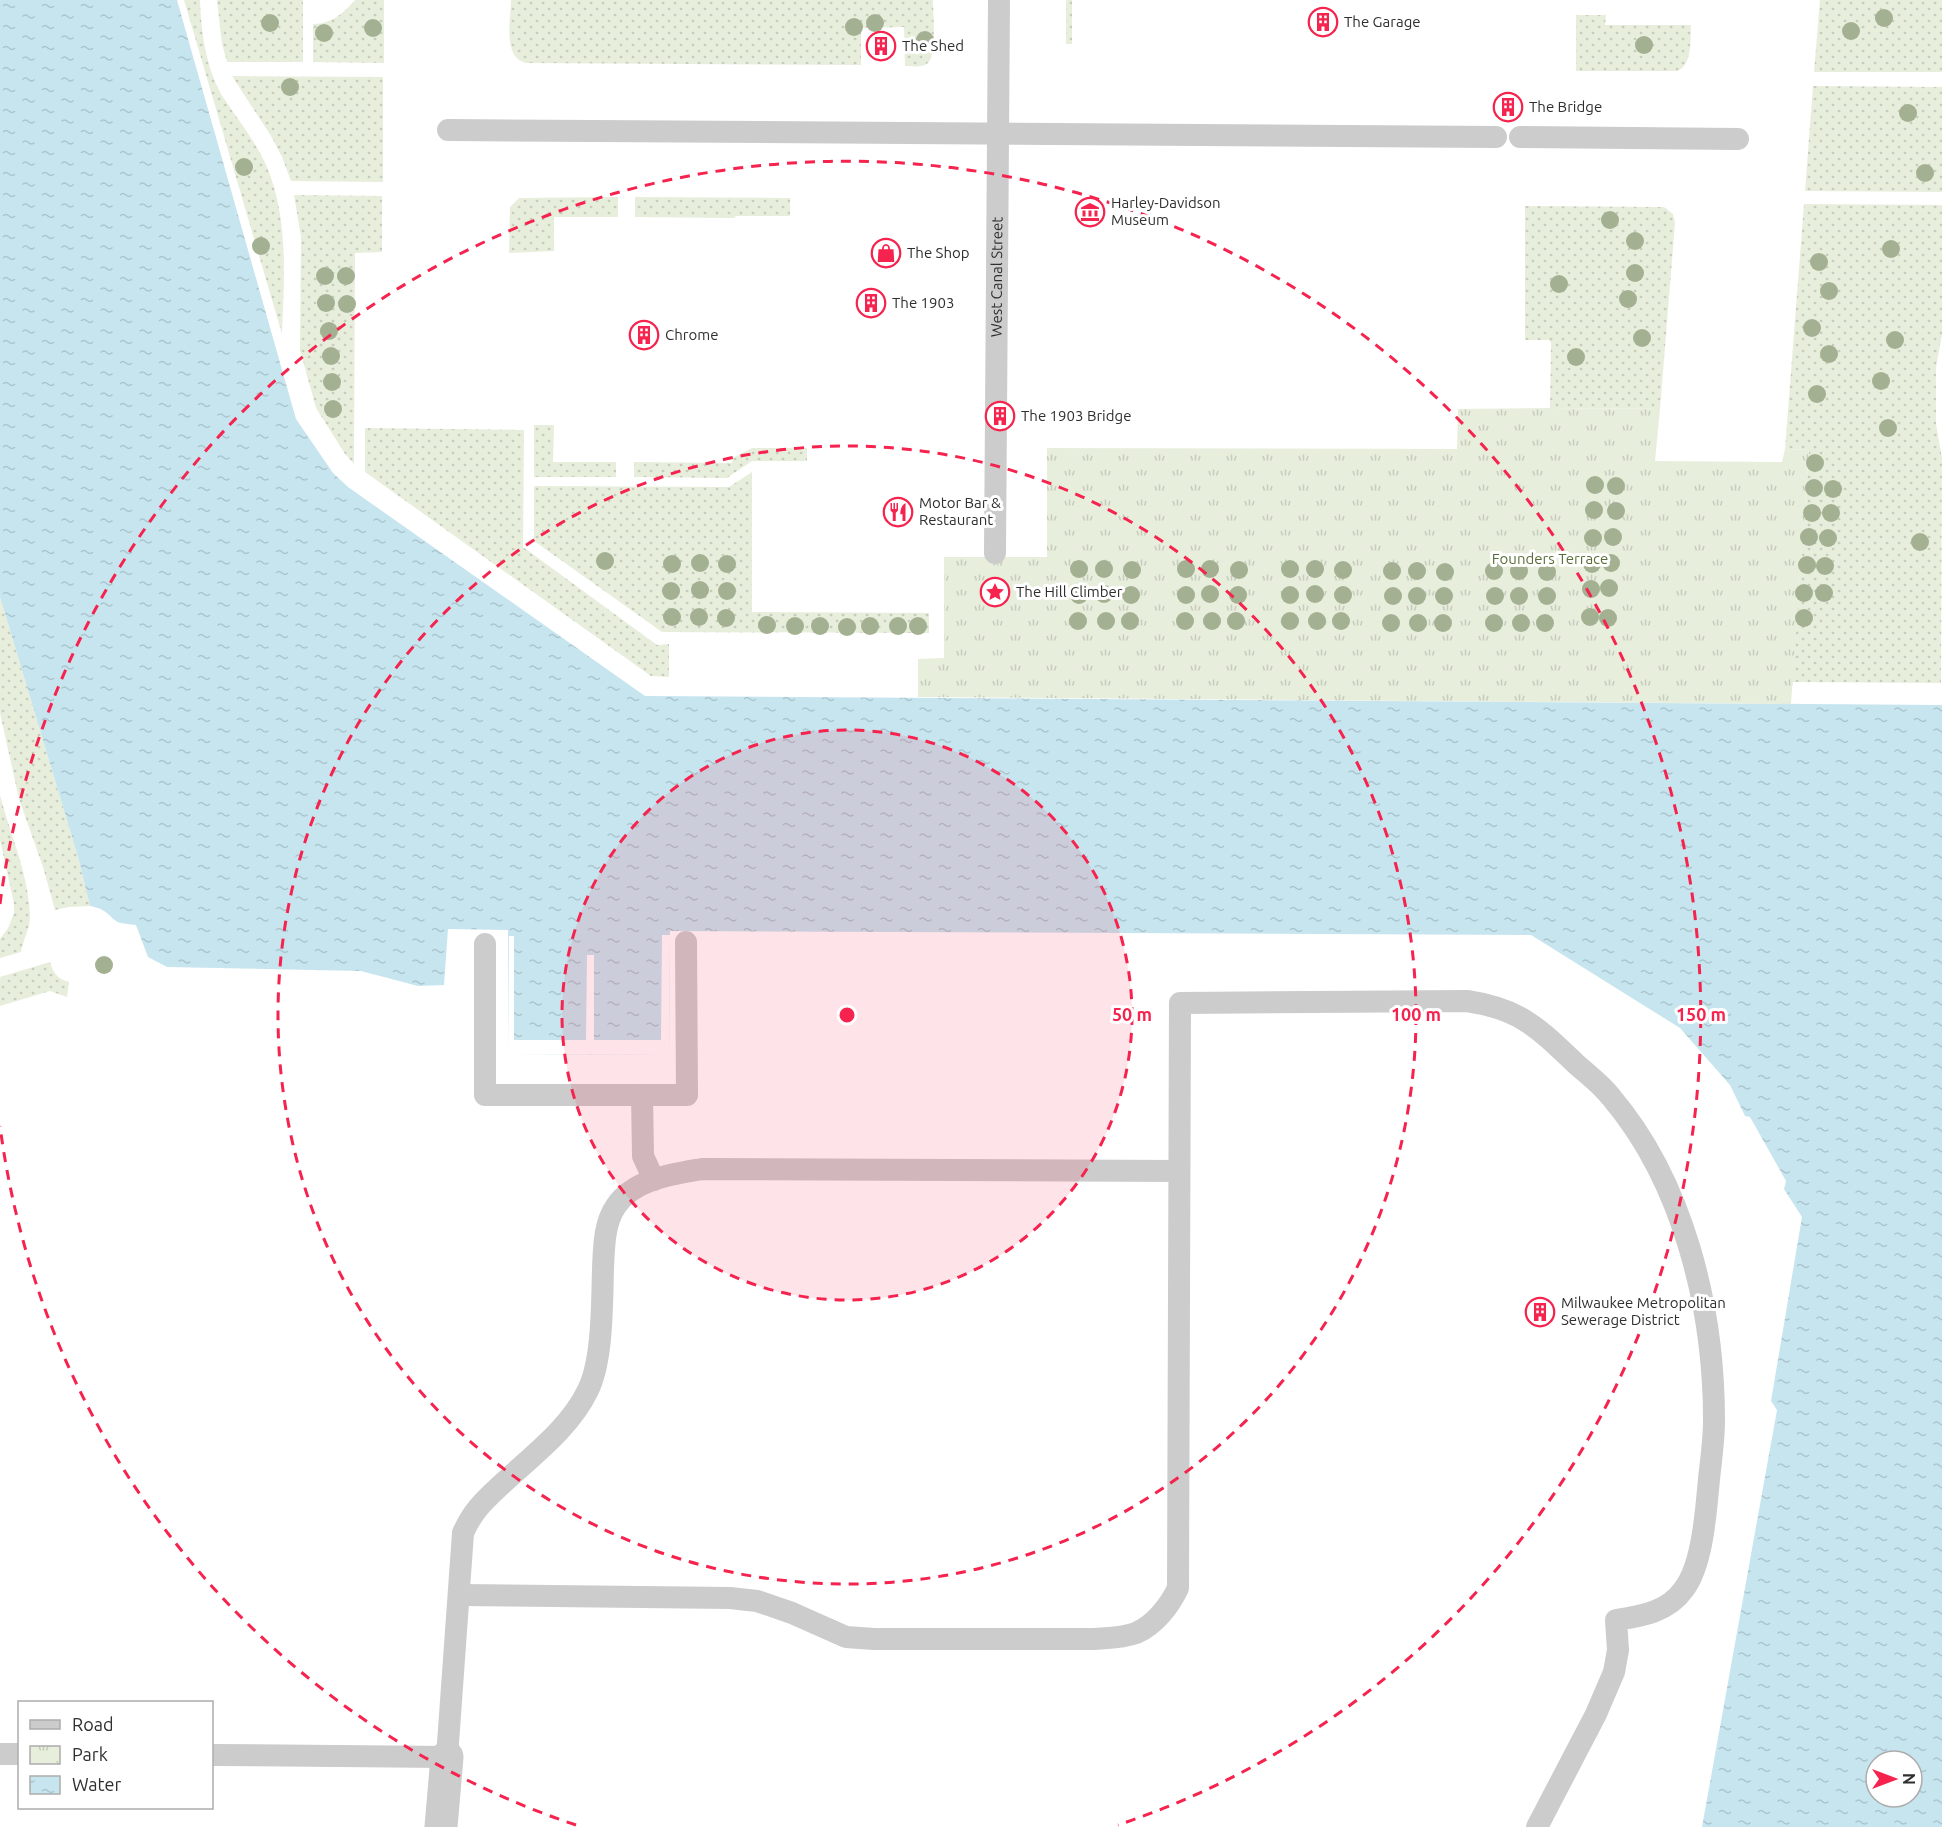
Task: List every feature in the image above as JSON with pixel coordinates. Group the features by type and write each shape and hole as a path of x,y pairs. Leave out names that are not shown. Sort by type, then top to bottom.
{"street":[{"path":"441,1827 447,1757"}],"lane":[{"name":"West Canal Street","path":"995,553 999,0"},
{"path":"448,130 1496,137"},
{"path":"1520,137 1738,139"},
{"path":"485,944 485,1095 687,1095 686,942"},
{"path":"459,1595 730,1598 757,1601 846,1637 874,1639 1094,1639 1119,1637 1137,1632 1171,1603 1178,1588 1179,1003 1467,1001 1489,1005 1509,1011 1539,1029 1611,1096 1635,1129 1665,1180 1682,1222 1702,1302 1711,1365 1714,1421 1705,1521 1695,1568 1685,1589 1668,1606 1644,1616 1616,1620 1618,1650 1614,1672 1596,1714 1537,1827"},
{"path":"642,1095 643,1156 654,1180"},
{"path":"213,1755 447,1757 463,1533 470,1516 564,1426 589,1388 601,1327 604,1243 616,1206 629,1192 670,1174 702,1169 1179,1171"},
{"path":"0,1754 18,1754"}],"green space":[{"path":"184,0 200,0 203,37 212,75 223,97 263,158 274,187 284,250 282,334"},
{"path":"217,0 303,0 303,62 227,62 222,44"},
{"path":"355,0 384,0 384,63 313,62 313,24 320,24 337,17"},
{"path":"511,0 933,0 933,51 926,65 905,66 904,27 861,28 861,65 527,63 519,60 511,46 509,27"},
{"path":"1066,0 1072,0 1072,44 1066,44"},
{"path":"1820,0 1942,0 1942,72 1814,72"},
{"path":"1576,15 1606,15 1605,25 1691,25 1686,63 1677,71 1576,71"},
{"path":"232,76 383,77 383,182 291,181 271,136"},
{"path":"1813,86 1942,87 1942,192 1805,191"},
{"path":"294,195 382,196 382,252 355,253 354,464 345,454 316,408 300,350 301,237"},
{"path":"618,197 618,217 554,217 554,251 509,253 510,207 519,198"},
{"path":"635,197 790,198 790,216 635,217"},
{"path":"1804,204 1942,205 1942,335 1936,367 1936,424 1942,458 1941,683 1792,682 1809,450 1785,449"},
{"path":"1525,206 1664,207 1673,214 1675,223 1660,409 1550,408 1551,343 1549,340 1525,340"},
{"name":"Founders Terrace","path":"1458,409 1660,409 1655,461 1782,462 1785,449 1809,450 1791,704 918,697 918,659 944,658 944,557 1047,557 1047,448 1457,449"},
{"path":"534,425 554,425 553,462 616,462 616,477 534,477"},
{"path":"365,428 524,430 523,547 657,645 669,644 669,677 651,676 365,472"},
{"path":"752,448 807,448 807,461 752,461 727,478 634,477 634,462 732,463 733,458"},
{"path":"752,472 752,612 929,613 929,633 662,632 534,541 534,486 729,487"},
{"path":"0,597 78,857 90,906 55,910 43,867 19,799 0,713"},
{"path":"0,795 23,870 30,916 21,952 0,958 0,939 8,928 14,913 14,904 0,840"},
{"path":"50,962 57,975 69,982 67,997 50,991 0,1006 0,977"}],"water":[{"path":"0,0 177,0 296,419 333,473 348,487 645,696 1942,705 1942,1827 1702,1827 1777,1410 1771,1401 1802,1217 1784,1189 1786,1181 1750,1117 1745,1116 1730,1085 1680,1028 1531,935 670,931 669,1055 509,1054 508,930 448,929 444,985 418,986 361,971 167,967 148,957 136,925 118,922 102,910 90,906 78,857 0,597"}],"pier":[{"path":"662,935 670,935 669,1055 509,1054 509,936 514,936 514,1040 586,1040 587,955 594,955 594,1040 661,1040"}],"place":[{"name":"The Garage","path":"1323,22"},
{"name":"The Shed","path":"881,46"},
{"name":"The Bridge","path":"1508,107"},
{"name":"Harley-Davidson Museum","path":"1090,212"},
{"name":"The Shop","path":"886,253"},
{"name":"The 1903","path":"871,303"},
{"name":"Chrome","path":"644,335"},
{"name":"The 1903 Bridge","path":"1000,416"},
{"name":"Motor Bar & Restaurant","path":"898,512"},
{"name":"The Hill Climber","path":"995,592"},
{"name":"Milwaukee Metropolitan Sewerage District","path":"1540,1312"}]}
